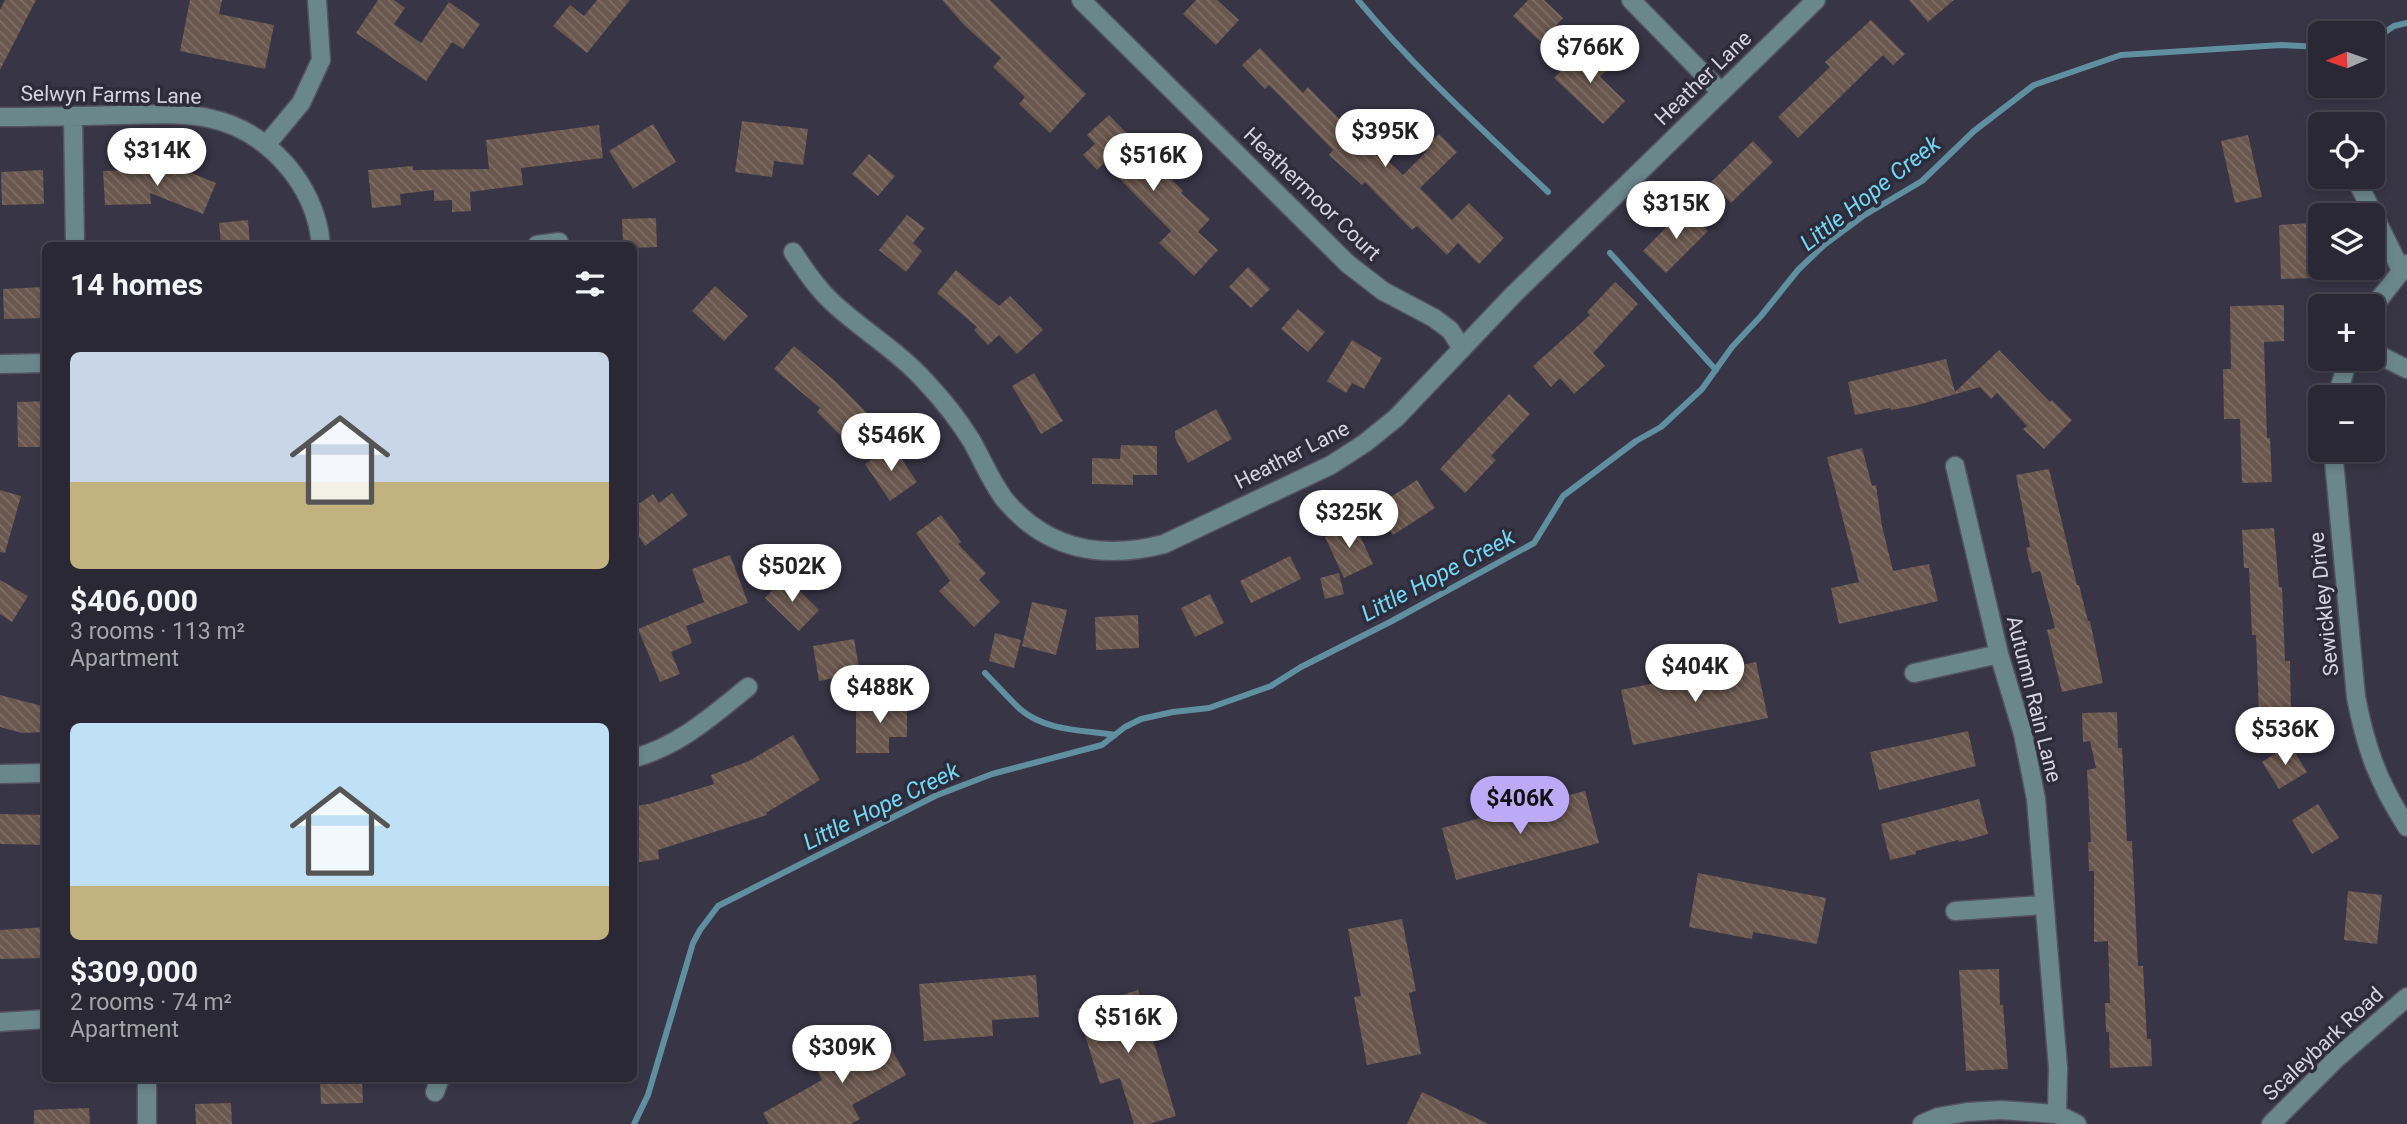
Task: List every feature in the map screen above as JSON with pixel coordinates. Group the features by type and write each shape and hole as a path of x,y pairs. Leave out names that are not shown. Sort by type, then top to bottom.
{"street":[{"path":"266,145 301,103 321,60 317,0"},
{"name":"Heathermoor Court","path":"1081,0 1348,264 1383,291 1434,318 1450,330 1462,348"},
{"path":"1631,0 1721,92"},
{"name":"Heather Lane","path":"793,252 811,280 925,381 957,418 998,489 1016,510 1049,536 1076,547 1095,551 1137,551 1164,544 1331,464 1365,443 1396,418 1514,294 1816,0"},
{"name":"Selwyn Farms Lane","path":"0,117 177,114 209,118 239,128 281,158 300,183 313,211 320,242"},
{"path":"73,116 75,242"},
{"path":"2362,189 2404,267 2383,294"},
{"path":"2385,358 2407,369"},
{"path":"0,364 42,363"},
{"name":"Sewickley Drive","path":"2334,462 2356,698 2364,738 2378,776 2386,795 2407,827"},
{"name":"Autumn Rain Lane","path":"1955,466 1999,654 2023,734 2036,799 2058,1068 2057,1114"},
{"path":"1913,673 1999,654"},
{"path":"637,757 674,743 698,728 748,687"},
{"path":"0,774 42,773"},
{"path":"1955,911 2043,905"},
{"name":"Scaleybark Road","path":"2271,1124 2336,1059 2407,997"},
{"path":"0,1022 42,1019"},
{"path":"147,1082 147,1124"},
{"path":"1922,1124 1938,1117 2001,1110 2057,1114 2077,1124"}],"building":[{"path":"5,0 36,0 0,70 0,10"},
{"path":"190,0 222,0 219,14 274,25 265,69 180,51"},
{"path":"378,0 394,0 405,8 394,24 421,43 449,2 480,24 463,49 452,42 426,81 356,33"},
{"path":"597,0 630,0 587,53 553,26 570,5 584,16"},
{"path":"942,0 990,0 1086,94 1050,133 1019,104 1025,97 993,67 1001,58 965,26"},
{"path":"1196,0 1217,0 1239,20 1216,45 1183,14"},
{"path":"1528,0 1544,0 1563,18 1541,42 1513,16"},
{"path":"1909,0 1954,0 1928,22"},
{"path":"1871,20 1905,54 1893,65 1883,55 1798,138 1778,117 1830,67 1825,62"},
{"path":"1585,46 1608,68 1600,77 1625,101 1603,124 1554,78"},
{"path":"1260,48 1303,93 1308,87 1351,131 1353,128 1403,175 1426,152 1423,149 1439,134 1457,152 1420,188 1452,220 1469,203 1504,238 1479,264 1458,243 1447,255 1417,226 1412,230 1365,182 1362,185 1329,155 1333,150 1269,85 1265,89 1242,65"},
{"path":"1109,115 1183,191 1181,193 1210,219 1198,232 1218,250 1194,276 1159,243 1171,231 1104,163 1097,170 1083,155 1095,144 1087,135"},
{"path":"742,121 808,129 803,165 774,161 772,177 735,172"},
{"path":"653,124 676,162 633,189 609,151"},
{"path":"599,125 603,158 521,168 523,185 470,192 471,211 452,212 452,200 434,201 434,190 400,194 401,205 372,208 368,170 413,166 413,170 489,169 486,140"},
{"path":"2248,135 2262,197 2235,203 2221,141"},
{"path":"1753,141 1773,162 1731,203 1711,182"},
{"path":"869,154 895,176 878,196 852,174"},
{"path":"179,168 216,183 203,214 150,193 151,204 105,205 103,171"},
{"path":"43,170 44,204 2,205 1,172"},
{"path":"1685,208 1708,231 1666,273 1643,251"},
{"path":"907,215 925,228 913,243 922,251 906,272 879,250"},
{"path":"656,218 657,247 637,248 637,242 623,242 622,219"},
{"path":"248,220 250,242 221,242 219,223"},
{"path":"2308,223 2308,278 2281,279 2279,225"},
{"path":"1248,267 1270,289 1251,308 1229,287"},
{"path":"956,270 999,306 1010,296 1043,330 1017,354 999,335 988,345 974,330 977,327 937,293"},
{"path":"1615,282 1638,304 1593,353 1605,366 1574,394 1560,378 1551,387 1533,366 1590,315 1587,312"},
{"path":"715,286 748,316 724,341 692,311"},
{"path":"42,287 42,318 4,319 3,289"},
{"path":"2284,305 2284,341 2264,342 2267,438 2270,438 2272,482 2242,483 2240,419 2224,419 2223,369 2231,369 2230,306"},
{"path":"1298,309 1325,332 1308,352 1281,329"},
{"path":"1352,340 1382,358 1364,389 1352,383 1346,393 1327,381"},
{"path":"794,346 834,380 875,421 851,446 817,412 820,408 774,369"},
{"path":"1999,350 2050,402 2052,400 2072,420 2044,449 2023,429 2027,426 1997,393 1991,399 1980,387 1914,406 1855,415 1848,382 1946,359 1955,392"},
{"path":"1034,373 1063,421 1041,434 1012,386"},
{"path":"1509,394 1530,414 1491,456 1496,460 1465,493 1440,469"},
{"path":"42,401 42,447 18,447 17,402"},
{"path":"1216,409 1232,439 1188,463 1175,438 1175,431"},
{"path":"892,445 917,482 890,501 865,464"},
{"path":"1121,445 1157,446 1157,475 1133,475 1133,485 1092,484 1092,458 1120,459"},
{"path":"1862,448 1872,486 1876,485 1893,571 1929,564 1938,601 1839,624 1831,588 1859,582 1827,457"},
{"path":"2049,469 2077,585 2090,621 2103,683 2062,692 2047,630 2055,628 2040,571 2032,573 2026,548 2030,547 2016,475"},
{"path":"1417,480 1435,508 1393,535 1375,507"},
{"path":"0,490 21,496 5,553 0,552"},
{"path":"672,493 688,515 645,546 637,534 637,505 653,494 659,503"},
{"path":"941,515 961,542 958,544 986,573 979,580 1000,602 974,627 939,591 950,581 916,533"},
{"path":"1354,523 1373,564 1344,578 1325,537"},
{"path":"2274,528 2279,587 2282,587 2285,661 2290,661 2291,713 2259,714 2256,635 2252,635 2249,568 2244,568 2242,530"},
{"path":"730,555 748,603 686,626 692,643 671,652 680,674 660,682 638,629 704,602 692,569"},
{"path":"1290,556 1301,579 1251,603 1240,581"},
{"path":"1339,573 1344,594 1325,599 1320,578"},
{"path":"785,577 819,610 799,631 765,598"},
{"path":"0,580 28,596 12,622 0,614"},
{"path":"1210,594 1224,623 1195,637 1181,608"},
{"path":"1032,602 1067,610 1056,655 1022,646"},
{"path":"1138,615 1139,648 1096,650 1095,617"},
{"path":"995,633 1021,640 1014,668 989,661"},
{"path":"854,639 860,673 819,681 813,646"},
{"path":"1756,662 1768,718 1633,745 1621,690"},
{"path":"0,695 42,706 42,732 22,733 0,727"},
{"path":"907,700 907,737 889,737 889,753 856,753 856,701"},
{"path":"2117,712 2118,748 2122,748 2127,841 2132,841 2138,966 2143,966 2147,1039 2151,1039 2152,1066 2110,1068 2105,1003 2110,1003 2108,941 2094,942 2094,871 2089,871 2088,842 2091,842 2087,770 2096,768 2090,741 2083,742 2082,713"},
{"path":"1968,731 1976,766 1879,790 1870,752"},
{"path":"793,735 820,780 766,813 767,815 658,850 659,859 637,863 637,806 714,784 711,775 749,761"},
{"path":"2290,744 2307,772 2279,789 2262,762"},
{"path":"1585,791 1599,843 1456,880 1442,828"},
{"path":"1979,799 1988,834 1890,860 1881,824"},
{"path":"2318,804 2339,838 2312,854 2292,820"},
{"path":"0,814 42,815 42,845 0,844"},
{"path":"1698,873 1826,898 1817,944 1753,932 1752,939 1689,927"},
{"path":"2348,891 2382,895 2377,944 2344,940"},
{"path":"1402,919 1416,991 1409,993 1421,1054 1367,1065 1354,997 1361,996 1348,929"},
{"path":"42,927 42,958 0,959 0,930"},
{"path":"1999,969 2000,1005 2003,1005 2008,1069 1966,1071 1959,970"},
{"path":"1036,975 1039,1017 992,1020 993,1036 924,1041 919,984"},
{"path":"1138,990 1176,1116 1149,1124 1134,1124 1120,1078 1100,1084 1077,1009"},
{"path":"881,1030 906,1075 852,1105 860,1119 851,1124 769,1124 763,1113 822,1080 815,1066"},
{"path":"320,1082 362,1082 363,1103 321,1104"},
{"path":"1422,1092 1489,1124 1407,1124"},
{"path":"231,1103 232,1124 196,1124 195,1104"},
{"path":"89,1108 90,1124 34,1124 34,1110"}],"waterway":[{"path":"1358,0 1426,75 1548,192"},
{"name":"Little Hope Creek","path":"2385,32 2394,26 2407,23"},
{"name":"Little Hope Creek","path":"634,1124 648,1095 693,943 718,906 935,796 992,774 1102,745 1125,727 1141,719 1209,708 1271,686 1301,667 1392,621 1534,543 1563,496 1636,441 1661,427 1702,389 1732,347 1798,270 1824,245 1863,216 1922,181 1974,131 2034,85 2121,55 2281,45 2308,46"},
{"path":"1610,253 1716,370"},
{"path":"985,673 1020,709 1041,722 1115,735"}]}
